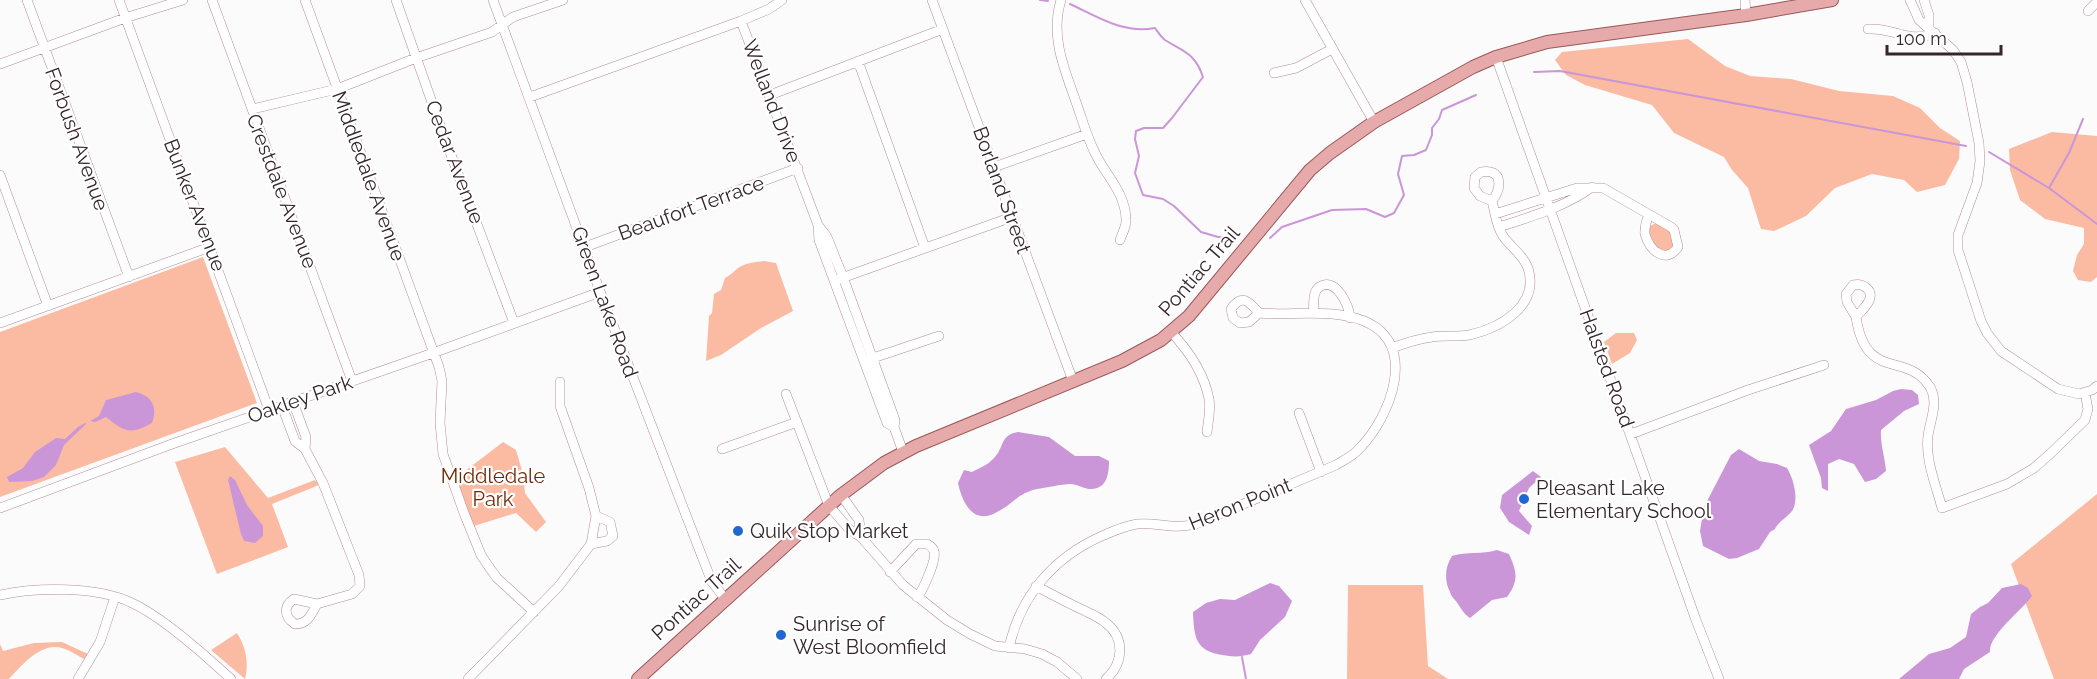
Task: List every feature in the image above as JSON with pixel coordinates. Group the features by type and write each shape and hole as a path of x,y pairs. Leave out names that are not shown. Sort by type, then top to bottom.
{"main road":[{"name":"Pontiac Trail","path":"638,679 841,495 869,473 903,452 1146,350 1171,332 1203,300 1310,170 1374,122 1473,67 1496,57 1547,42 1746,15 1779,5 1832,0"}],"street":[{"name":"Forbush Avenue","path":"27,0 129,277"},
{"name":"Bunker Avenue","path":"119,0 269,410"},
{"path":"0,64 125,18 183,0"},
{"name":"Crestdale Avenue","path":"212,0 352,381"},
{"name":"Middledale Avenue","path":"305,0 439,368 443,454 464,513 481,555 489,567 497,578 534,612"},
{"name":"Cedar Avenue","path":"396,0 514,323"},
{"name":"Green Lake Road","path":"493,0 600,292 701,554 712,582 726,600"},
{"path":"252,109 337,89 416,58 492,32 513,17 563,0"},
{"name":"Welland Drive","path":"782,0 769,9 741,21 818,225 827,237 838,279 895,420 894,427 903,452"},
{"name":"Borland Street","path":"932,0 1073,381"},
{"path":"1061,0 1057,19 1057,43 1087,134 1096,155 1116,185 1122,201 1127,220 1120,240"},
{"path":"1305,0 1374,122"},
{"path":"1745,0 1746,15"},
{"path":"1910,0 1918,20 1953,50 1961,62 1967,82 1979,143 1980,161 1977,183 1958,235 1958,250 1981,321 2001,351 2058,389 2072,393 2085,393 2097,386"},
{"path":"1924,0 1932,31"},
{"path":"2088,11 2097,2"},
{"path":"530,97 741,21"},
{"path":"770,95 942,29"},
{"path":"1868,29 1886,29 1913,38 1932,31"},
{"path":"1274,73 1296,68 1332,49"},
{"name":"Halsted Road","path":"1496,57 1719,679"},
{"path":"858,61 925,248"},
{"path":"994,167 1087,134"},
{"name":"Beaufort Terrace","path":"585,247 798,168"},
{"path":"0,175 48,306"},
{"path":"1499,227 1549,210 1582,195 1592,187"},
{"path":"1495,214 1576,188 1603,188 1671,227 1674,230 1678,247 1671,254 1661,255 1651,247 1645,232 1648,215"},
{"path":"1259,313 1313,313 1350,318 1364,322 1378,330 1392,348 1434,336 1468,335 1502,322 1516,314 1525,303 1529,286 1528,271 1522,256 1505,239 1491,201"},
{"path":"838,279 1012,217"},
{"path":"0,323 210,247"},
{"path":"1313,313 1315,291 1326,284 1338,291 1345,301 1350,318"},
{"name":"Oakley Park","path":"0,508 172,444 600,292"},
{"path":"1856,317 1858,332 1864,346 1872,356 1919,374 1930,388 1935,402 1927,454 1942,508 2007,484 2034,468 2085,420 2088,409 2085,393"},
{"path":"1171,332 1188,352 1209,399 1207,432"},
{"path":"869,360 939,336"},
{"name":"Heron Point","path":"1009,648 1017,618 1036,586 1054,566 1075,550 1118,529 1137,524 1181,528 1196,524 1261,495 1321,472 1358,451 1374,432 1387,407 1393,386 1395,360 1392,348"},
{"path":"1631,434 1748,390 1824,365"},
{"path":"468,679 559,586 591,544 596,516 589,488 560,406 560,382"},
{"path":"786,394 829,506 850,530 861,537 890,572 917,597 970,634 995,646 1025,649 1042,654 1057,662 1077,679"},
{"path":"293,402 306,437 305,449"},
{"path":"282,406 295,441 305,449 323,483 359,575 360,586 352,594 317,604"},
{"path":"1299,413 1321,472"},
{"path":"722,449 797,423"},
{"path":"841,495 859,520 861,537"},
{"path":"591,544 607,541 613,536 610,522 596,516"},
{"path":"890,572 916,544 927,544 933,548 935,553 932,564 921,593 917,597"},
{"path":"1036,586 1106,622 1117,635 1121,649 1118,663 1106,679"},
{"path":"0,595 41,588 115,597 145,610 231,679"},
{"path":"78,679 100,642 115,597"}],"green space":[{"path":"1688,39 1725,66 1750,76 1791,79 1839,91 1893,96 1920,108 1940,128 1960,141 1959,159 1945,185 1917,192 1904,180 1872,174 1835,188 1806,216 1774,231 1761,229 1748,188 1724,157 1674,133 1652,105 1585,85 1566,75 1555,60 1562,52"},
{"path":"2052,132 2097,136 2097,277 2091,282 2078,280 2073,271 2077,255 2084,244 2084,228 2045,219 2020,200 2010,170 2009,149"},
{"path":"1656,223 1670,232 1674,243 1671,250 1664,252 1658,249 1649,234 1650,226"},
{"path":"203,257 257,403 0,497 0,332"},
{"path":"764,261 776,263 793,311 761,328 721,355 706,361 709,316 712,313 714,294 721,290 725,278 738,268"},
{"path":"1616,333 1634,333 1637,340 1630,353 1612,364 1604,342"},
{"name":"Middledale Park","path":"503,442 516,450 523,474 525,493 546,522 536,532 516,513 474,526 456,478"},
{"path":"225,447 268,498 315,480 319,485 272,504 288,547 217,574 175,462"},
{"path":"2097,494 2097,679 2054,679 2011,564"},
{"path":"1348,585 1423,585 1428,666 1448,679 1347,679"},
{"path":"237,633 246,655 245,679 211,650"},
{"path":"62,642 88,654 84,659 62,648 47,648 32,656 9,679 0,679 0,644 3,651 34,643"}],"shaded area":[{"path":"1901,389 1912,390 1918,395 1919,404 1904,411 1881,430 1886,471 1876,479 1865,482 1854,464 1839,459 1828,464 1828,491 1822,488 1821,478 1809,445 1831,431 1846,409"},
{"path":"136,392 150,399 154,407 152,423 138,429 128,430 106,417 95,422 90,421 99,416 106,400"},
{"path":"85,423 64,445 56,465 44,477 32,481 9,482 7,477 23,468 35,452 56,438 65,439"},
{"path":"1018,432 1049,437 1075,456 1099,456 1109,461 1106,481 1093,489 1070,484 1037,489 1025,493 989,516 975,514 962,498 958,483 964,470 972,472 989,463 997,455 1005,439"},
{"path":"1739,449 1759,461 1787,468 1794,487 1795,502 1790,513 1770,532 1759,549 1729,559 1703,546 1700,531 1704,507 1731,455"},
{"path":"1533,471 1541,477 1529,488 1519,511 1532,526 1529,535 1509,522 1500,508 1502,495"},
{"path":"230,476 235,480 247,505 263,526 263,536 255,543 244,541 241,534 228,480"},
{"path":"1497,550 1509,554 1516,576 1514,586 1507,597 1492,600 1470,618 1463,612 1448,587 1446,574 1448,565 1452,556"},
{"path":"1270,583 1279,586 1292,601 1285,617 1260,640 1251,654 1222,655 1201,646 1195,635 1193,612 1206,603 1220,599 1235,600"},
{"path":"2021,584 2028,588 2032,596 1994,638 1990,652 1964,669 1959,679 1899,679 1929,654 1950,648 1966,637 1971,614 1988,603 2002,588"}],"waterway":[{"path":"1040,0 1048,1"},
{"path":"1070,4 1121,26 1132,29 1155,28 1164,39 1188,54 1196,63 1203,77 1172,118 1163,128 1144,128 1136,131 1135,139 1139,156 1135,173 1143,195 1163,199 1174,206 1201,232 1218,237 1235,237"},
{"path":"1534,72 1560,71 1966,146"},
{"path":"1270,238 1282,227 1332,210 1366,209 1385,217 1394,213 1404,195 1398,174 1402,156 1414,155 1426,150 1432,135 1432,128 1442,110 1476,95"},
{"path":"2049,188 2069,153 2083,119"},
{"path":"1989,152 2049,188 2097,224"},
{"path":"1242,657 1246,679"}],"place":[{"name":"Pleasant Lake Elementary School","path":"1524,499"},
{"name":"Quik Stop Market","path":"738,531"},
{"name":"Sunrise of West Bloomfield","path":"781,635"}]}
